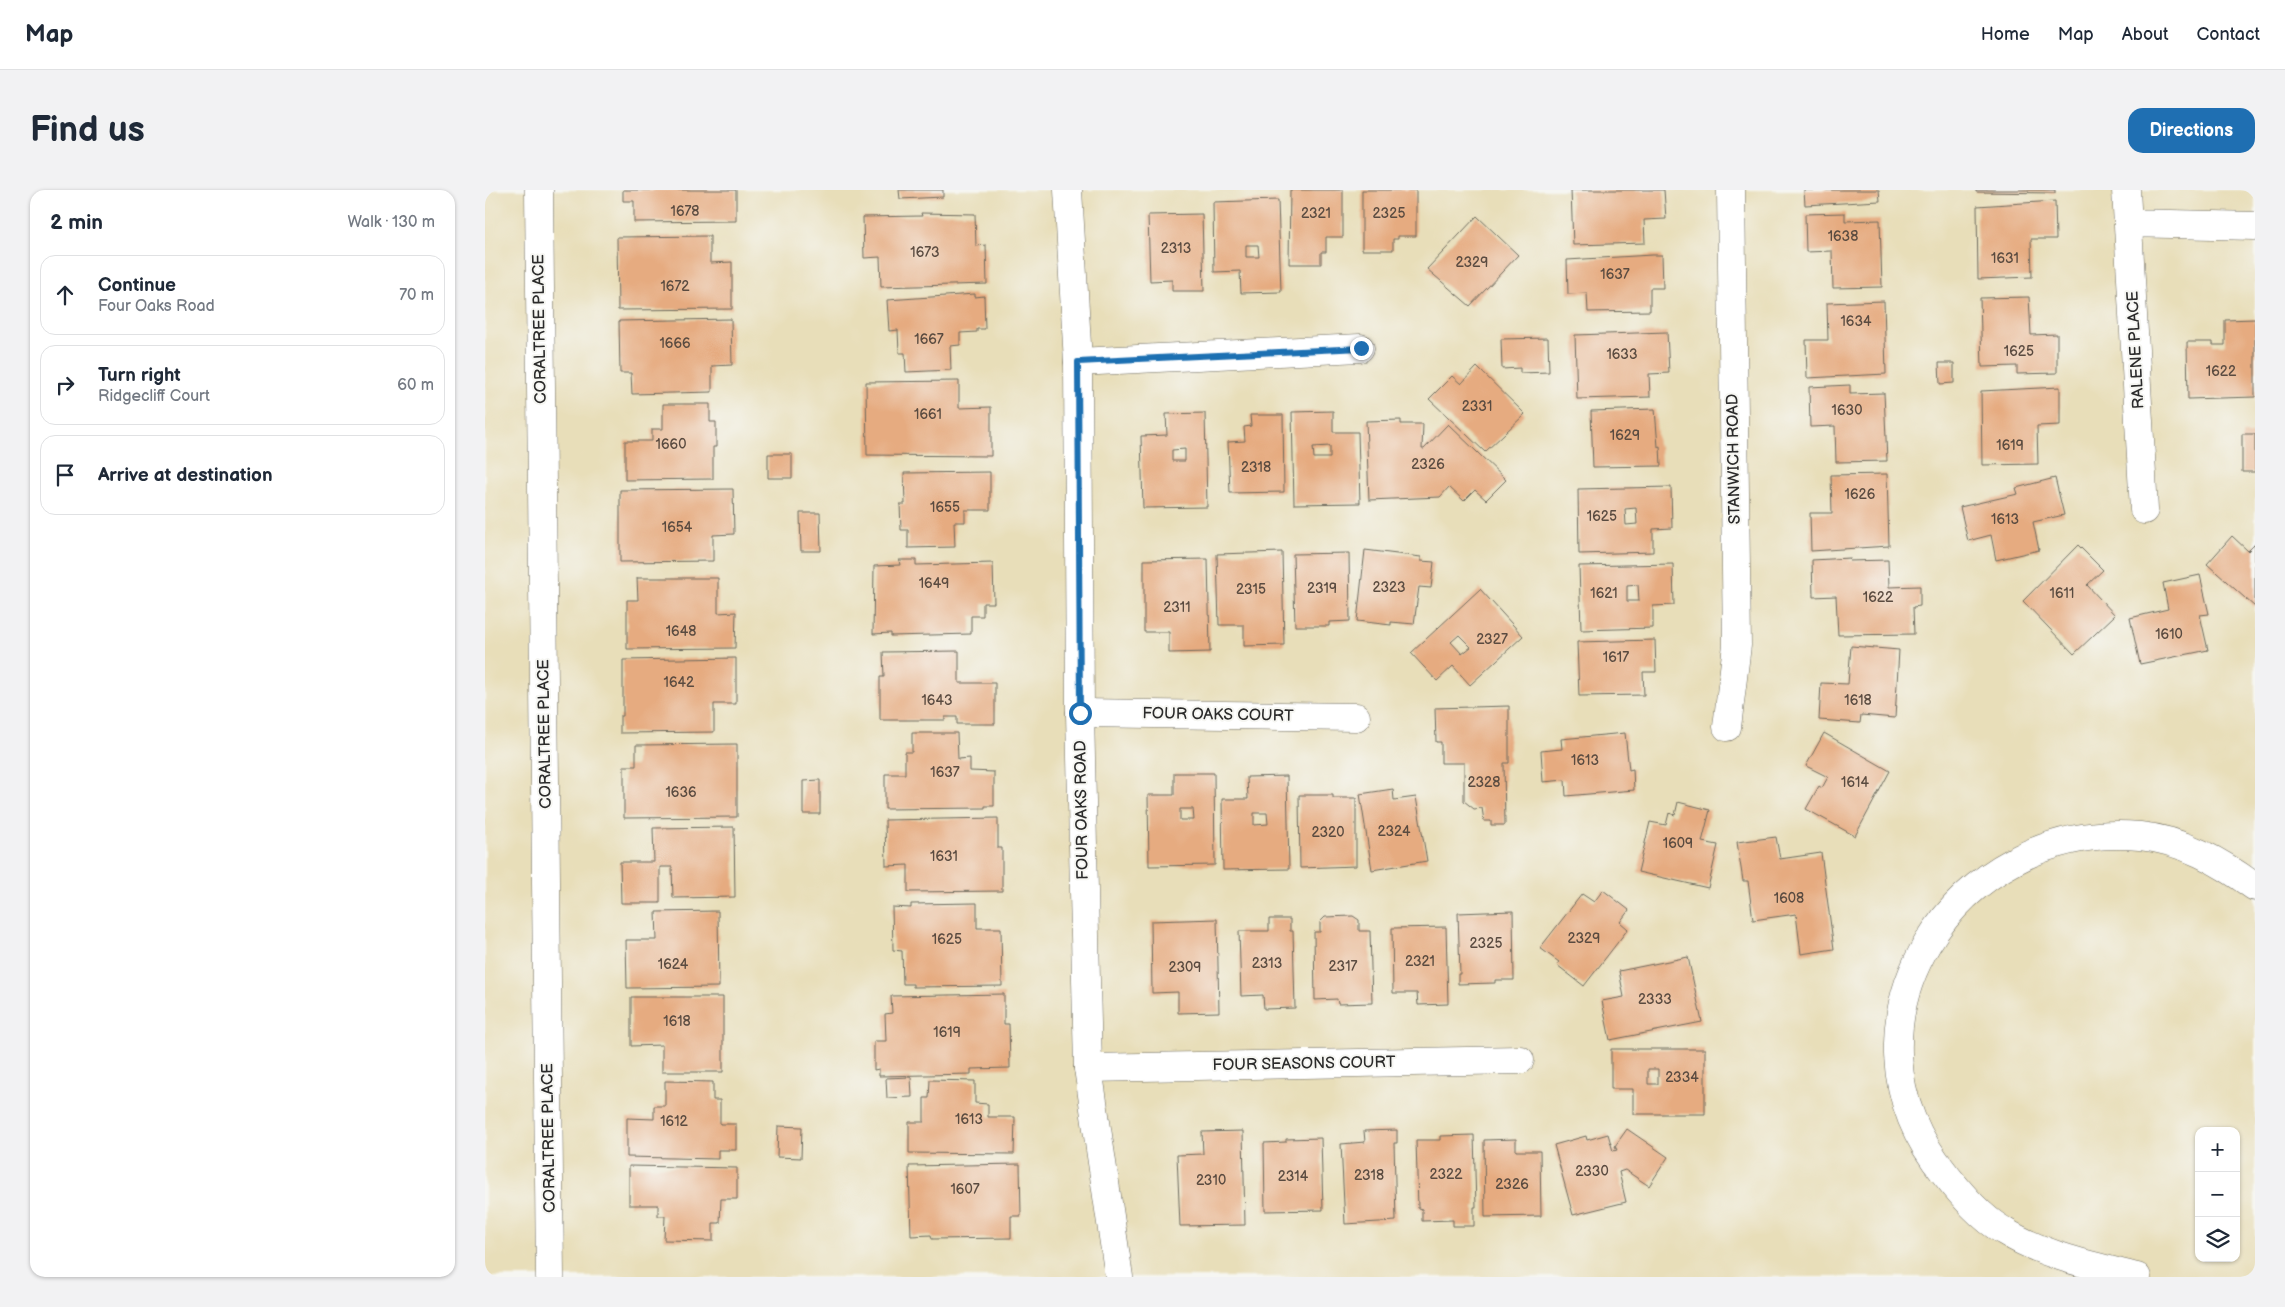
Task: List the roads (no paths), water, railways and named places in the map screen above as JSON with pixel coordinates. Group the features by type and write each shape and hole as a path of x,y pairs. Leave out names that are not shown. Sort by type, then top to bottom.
{"main road":[{"name":"CORALTREE PLACE","path":"539,190 550,1277"},
{"name":"FOUR OAKS ROAD","path":"1068,190 1078,362 1080,713 1088,1068 1119,1277"},
{"name":"STANWICH ROAD","path":"1727,727 1737,645 1731,190"},
{"name":"RALENE PLACE","path":"2126,190 2144,510"},
{"path":"2129,223 2255,226"},
{"path":"1078,362 1361,348"},
{"name":"FOUR OAKS COURT","path":"1080,713 1355,717"},
{"path":"2137,1277 2038,1249 2002,1230 1965,1199 1936,1163 1915,1128 1904,1095 1899,1062 1899,1024 1906,988 1919,956 1937,924 1964,895 1999,868 2042,847 2092,837 2140,836 2183,845 2224,864 2255,887"},
{"name":"FOUR SEASONS COURT","path":"1088,1068 1520,1060"}]}
